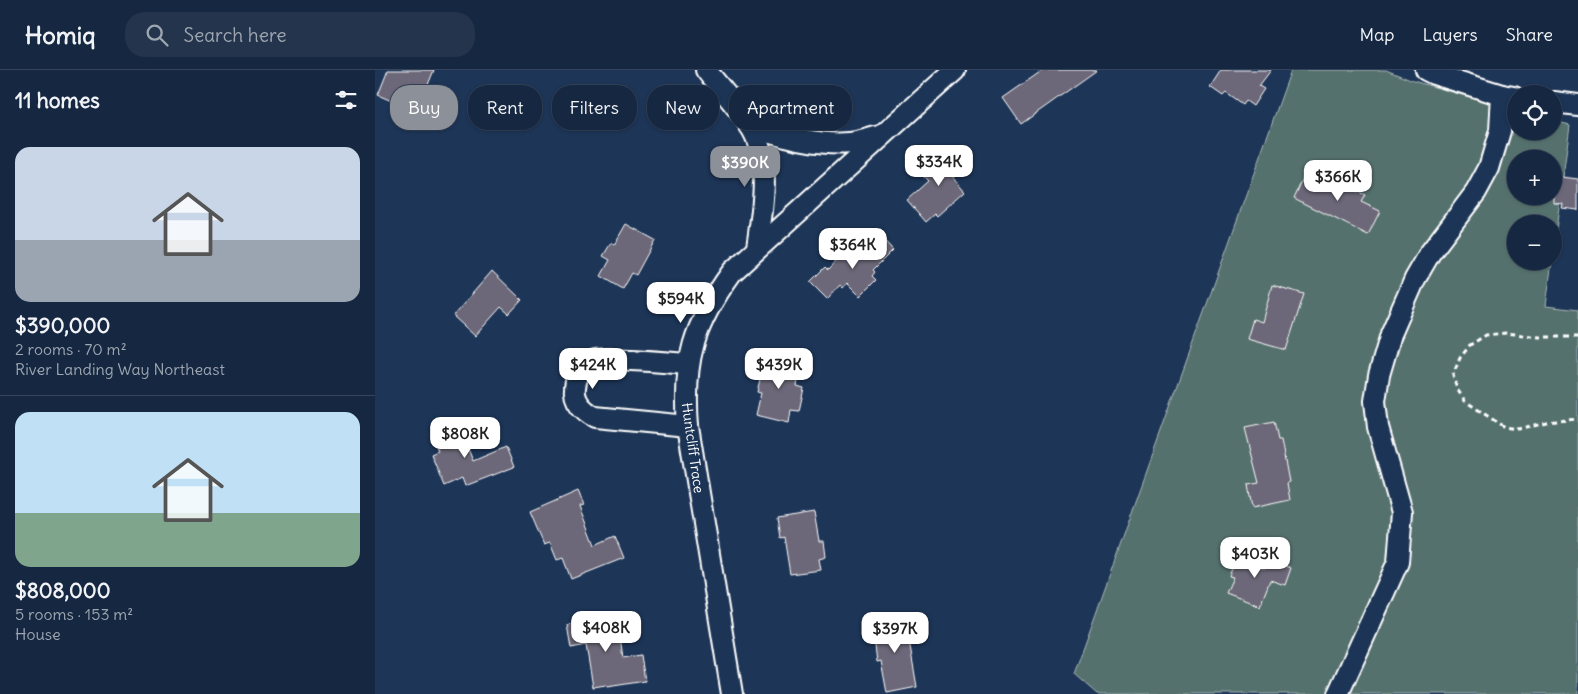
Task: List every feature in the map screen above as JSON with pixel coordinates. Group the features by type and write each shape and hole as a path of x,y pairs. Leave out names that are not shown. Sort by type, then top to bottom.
{"street":[{"path":"706,70 729,99"},
{"name":"Huntcliff Trace","path":"732,694 688,426 685,395 688,364 698,330 711,301 732,272 955,70"},
{"path":"1426,70 1507,95"},
{"path":"1562,103 1578,105"},
{"path":"1338,694 1398,562 1402,512 1378,427 1375,401 1391,334 1415,279 1430,253 1476,192 1489,168 1507,104"},
{"path":"752,130 762,155 763,169 762,209 757,248"},
{"path":"764,130 791,138 823,142 851,143 883,135"},
{"path":"688,364 596,359 580,370 574,388 579,404 585,412 595,417 688,426"}],"path":[{"path":"1578,337 1540,337 1507,333 1486,335 1471,345 1460,358 1453,375 1457,389 1465,401 1504,427 1518,429 1545,422 1578,419"}],"green space":[{"path":"1291,70 1386,70 1413,81 1507,107 1507,140 1562,140 1562,123 1570,125 1562,185 1562,150 1507,150 1507,205 1559,205 1558,215 1507,215 1507,270 1551,270 1546,306 1578,310 1578,694 1097,694 1074,674"}],"building":[{"path":"388,70 434,70 428,85 390,85 390,100 378,95"},
{"path":"1043,70 1097,70 1021,124 1003,98"},
{"path":"1221,70 1271,70 1259,86 1264,89 1253,106 1246,101 1243,105 1226,93 1223,96 1210,87"},
{"path":"951,148 966,165 953,177 965,191 937,216 935,214 926,222 907,200 928,181 924,177 933,169 931,166"},
{"path":"1305,174 1320,181 1323,175 1365,195 1361,202 1380,211 1368,235 1294,198"},
{"path":"1562,177 1578,179 1578,210 1562,208"},
{"path":"626,224 655,240 636,275 632,273 623,289 601,276 610,260 603,256 611,243 614,245"},
{"path":"879,235 893,250 873,270 875,272 872,276 876,280 860,296 847,283 843,288 840,285 827,299 810,282 825,267 828,270 847,250 856,259"},
{"path":"492,271 522,300 509,314 501,307 475,336 453,316"},
{"path":"1272,285 1304,294 1286,350 1247,339 1253,319 1262,322"},
{"path":"765,358 801,366 797,386 804,388 799,411 791,410 789,423 756,415 761,393 757,392"},
{"path":"1274,422 1278,440 1281,440 1289,482 1287,483 1290,500 1252,508 1248,485 1259,483 1245,428"},
{"path":"458,424 473,461 506,447 514,467 465,486 462,478 444,486 431,454 438,451 432,435"},
{"path":"578,491 584,505 580,506 595,545 615,536 624,558 571,579 563,558 557,560 550,543 544,545 530,512"},
{"path":"814,512 819,541 824,541 826,557 819,559 821,570 790,574 784,537 780,538 777,518"},
{"path":"1237,557 1265,568 1269,559 1291,568 1285,585 1270,580 1260,606 1226,593 1233,577 1229,576"},
{"path":"617,615 623,658 641,655 645,681 607,687 606,685 593,687 586,645 571,648 567,625"},
{"path":"905,617 917,687 887,693 881,661 877,662 872,622"}]}
